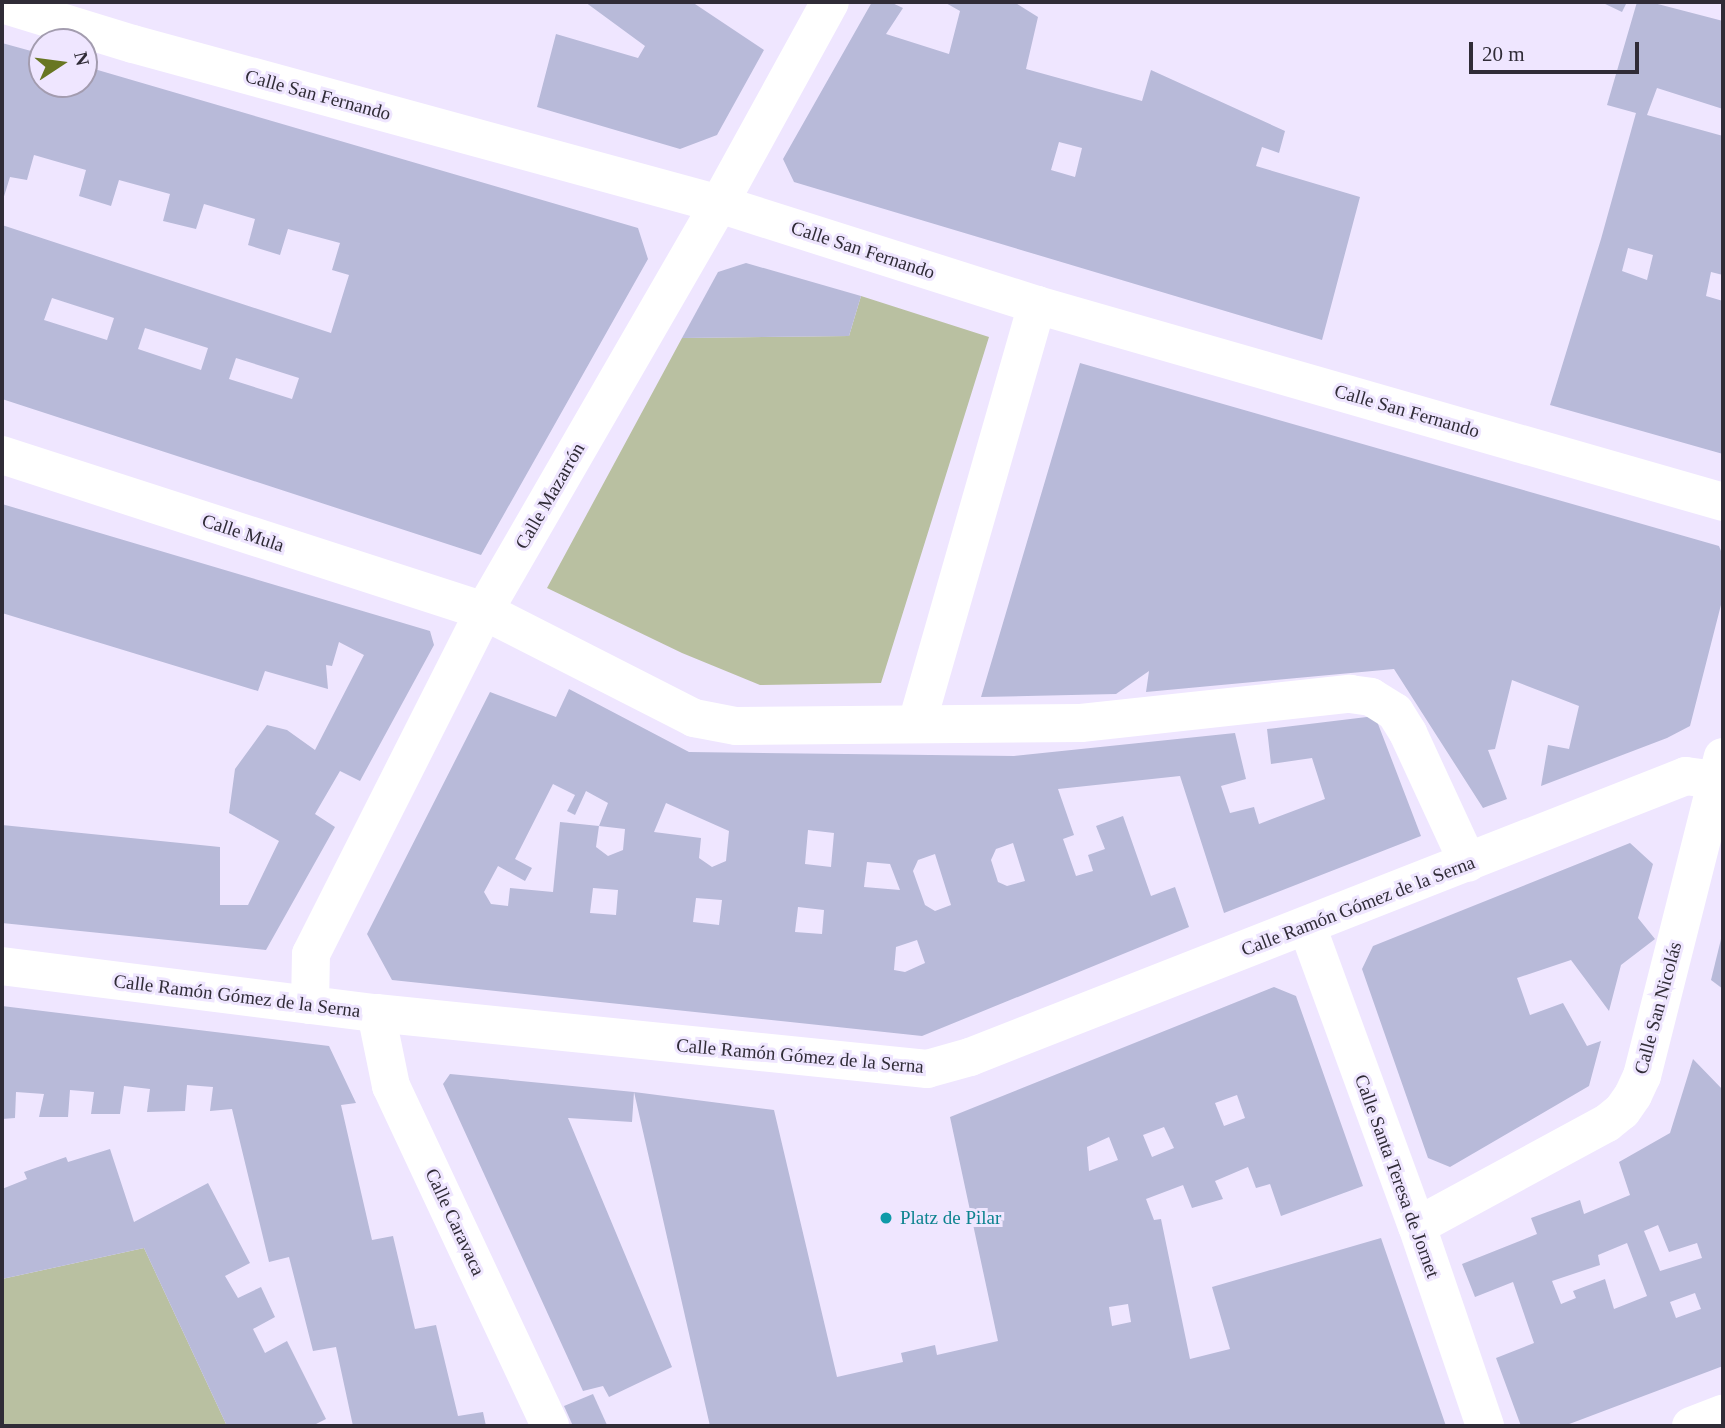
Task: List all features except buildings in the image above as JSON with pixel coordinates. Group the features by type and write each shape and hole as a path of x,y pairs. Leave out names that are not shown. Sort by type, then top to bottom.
{"street":[{"name":"Calle Mazarrón","path":"310,1005 311,954 484,611 719,204 830,2"},
{"name":"Calle San Fernando","path":"2,4 146,48 719,204 1037,305 1723,502"},
{"path":"917,723 1037,305"},
{"name":"Calle Mula","path":"2,455 484,611 694,718 736,726 1081,723 1350,694 1371,697 1395,712 1408,733 1468,863"},
{"name":"Calle Ramón Gómez de la Serna","path":"2,966 376,1013 927,1069 970,1058 1686,776 1720,767"},
{"name":"Calle San Nicolás","path":"1417,1226 1607,1123 1622,1111 1633,1095 1642,1076 1720,767"},
{"name":"Calle Santa Teresa de Jornet","path":"1307,926 1417,1226 1485,1426"},
{"name":"Calle Caravaca","path":"376,1013 391,1086 550,1426"},
{"path":"1691,1426 1723,1414"}],"green space":[{"path":"861,296 989,337 881,683 760,685 682,653 547,588 682,338 849,336"},
{"path":"144,1248 227,1426 2,1426 2,1279"}],"place":[{"name":"Platz de Pilar","path":"886,1218"}]}
